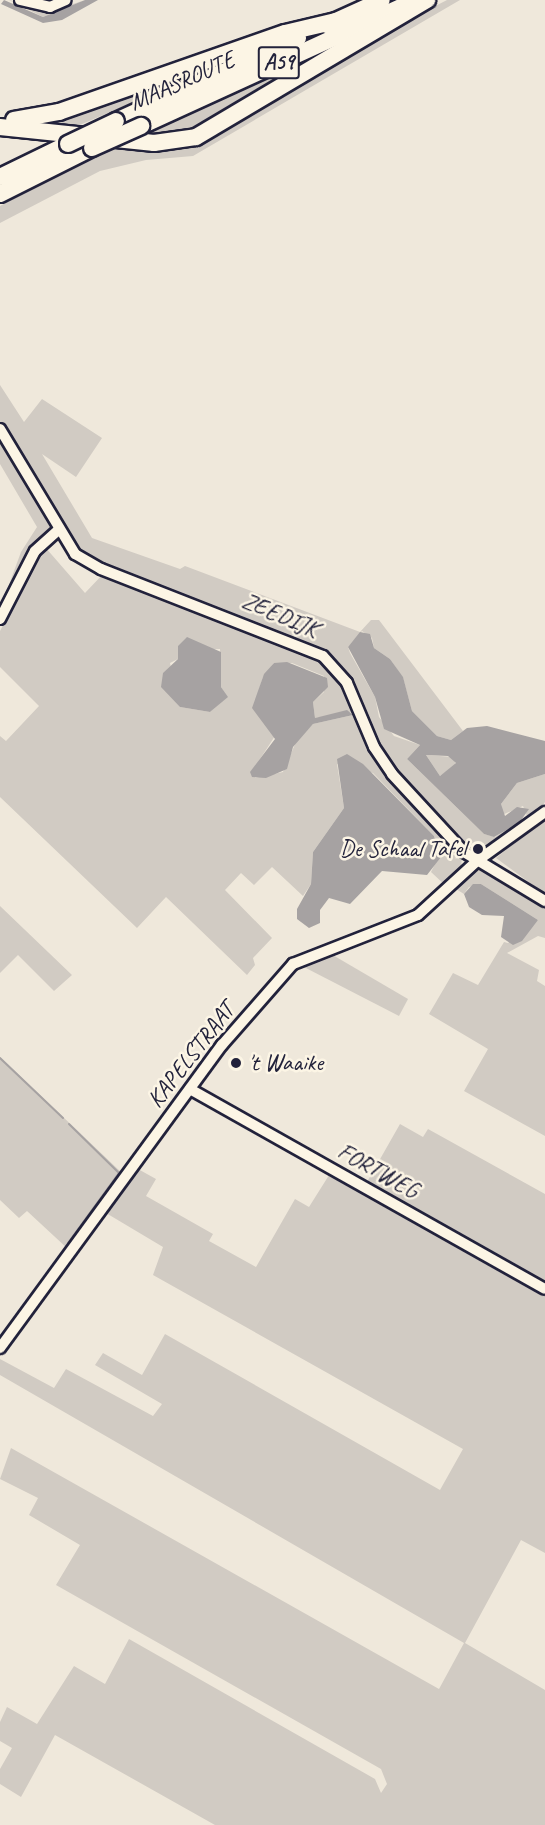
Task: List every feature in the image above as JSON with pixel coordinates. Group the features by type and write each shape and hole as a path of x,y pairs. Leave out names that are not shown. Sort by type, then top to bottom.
{"highway":[{"name":"MAASROUTE","path":"0,177 116,121 382,0"},
{"name":"MAASROUTE","path":"0,194 92,148 418,0"},
{"name":"A59","path":"0,127 154,143 196,137 427,0"},
{"name":"A59","path":"0,121 59,112 285,33 336,21"}],"street":[{"path":"21,0 50,7 66,0"},
{"name":"ZEEDIJK","path":"0,429 58,530 75,554 93,566 323,656 347,683 384,763 477,861 545,901"},
{"path":"0,619 35,551 58,530"},
{"name":"KAPELSTRAAT","path":"0,1348 190,1089 293,964 418,915 477,861 545,812"},
{"name":"FORTWEG","path":"190,1089 545,1289"}],"shaded area":[{"path":"4,0 43,17 85,0 98,0 62,20 43,23 1,4"},
{"path":"9,0 55,10 85,0 43,17"},
{"path":"447,0 460,0 193,156 146,160 100,171 0,223 0,206 102,153 126,142 164,146"},
{"path":"388,21 221,121 169,137 144,133"},
{"path":"246,54 68,130 2,125"},
{"path":"0,385 24,422 42,399 102,438 76,477 42,454 92,538 180,569 185,566 360,632 371,620 379,620 463,731 451,740 437,736 412,711 403,678 390,659 374,648 372,638 362,631 348,647 350,653 375,697 379,717 394,736 420,745 407,759 484,834 495,837 527,816 523,806 502,815 501,804 517,783 545,774 545,802 539,812 485,851 469,850 392,767 345,672 330,655 84,555 65,537 0,422"},
{"path":"0,439 50,527 30,552 0,609 21,552 37,527 0,464"},
{"path":"45,547 85,593 104,573 313,654 335,673 354,712 315,718 313,702 324,692 324,676 292,663 274,663 263,677 253,708 275,736 258,762 255,778 283,772 296,742 313,724 353,715 374,756 462,856 461,869 446,886 431,872 441,852 434,836 373,773 337,764 344,808 313,852 311,884 303,896 272,867 254,885 241,873 225,890 272,938 253,958 255,965 247,975 166,897 137,928 0,797 0,736 6,741 39,706 0,667 0,631","holes":["220,649 221,687 227,697 210,712 180,707 170,663 178,659 178,650"]},
{"path":"360,632 370,634 374,648 390,659 403,677 412,711 437,736 451,740 467,728 487,726 545,741 545,774 517,783 501,804 505,816 517,807 529,809 519,823 494,837 484,834 407,759 420,745 384,729 375,697 348,647","holes":["426,755 448,756 456,763 440,776"]},
{"path":"187,637 221,652 221,687 228,697 210,712 180,707 161,687 163,673 178,659 178,646"},
{"path":"287,662 327,678 328,687 313,702 315,718 347,710 353,715 313,724 293,747 287,769 266,778 252,777 250,772 275,739 252,708 264,674 274,663"},
{"path":"347,754 363,764 434,836 441,857 427,875 382,871 350,904 329,898 320,910 320,923 309,928 297,919 297,909 311,884 313,852 344,808 337,759"},
{"path":"426,755 453,757 456,765 440,776"},
{"path":"545,818 545,894 496,858"},
{"path":"480,866 545,906 545,938 538,936 507,953 539,970 537,981 545,986 545,1136 464,1091 488,1049 429,1014 453,973 478,985 504,942 508,943 538,920 481,884 469,887 464,894 456,889"},
{"path":"473,884 481,884 538,920 522,941 513,945 501,937 504,916 482,915 469,907 464,894"},
{"path":"0,906 72,975 54,991 18,955 0,973"},
{"path":"331,954 408,999 399,1016 302,966"},
{"path":"0,1057 123,1174 68,1249 27,1211 19,1218 0,1200"},
{"path":"400,1124 423,1137 428,1129 545,1194 545,1284 367,1182"},
{"path":"138,1169 156,1179 146,1196 213,1234 209,1241 256,1267 295,1199 309,1207 331,1172 545,1295 545,1553 521,1540 465,1643 545,1690 545,1825 215,1825 55,1735 21,1797 0,1784 0,1769 12,1748 0,1741 0,1722 7,1707 37,1724 74,1666 105,1684 129,1639 375,1779 381,1793 387,1784 381,1769 56,1585 80,1545 29,1515 38,1498 0,1479 11,1448 439,1689 464,1643 0,1375 0,1359 54,1388 66,1369 153,1416 162,1404 95,1365 103,1353 142,1375 165,1334 440,1490 463,1449 153,1275 163,1247 106,1213"}],"waterway":[{"path":"0,1058 63,1118"},
{"path":"68,1243 119,1173 69,1124"}],"place":[{"name":"De Schaal Tafel","path":"478,849"},
{"name":"'t Waaike","path":"236,1063"}]}
